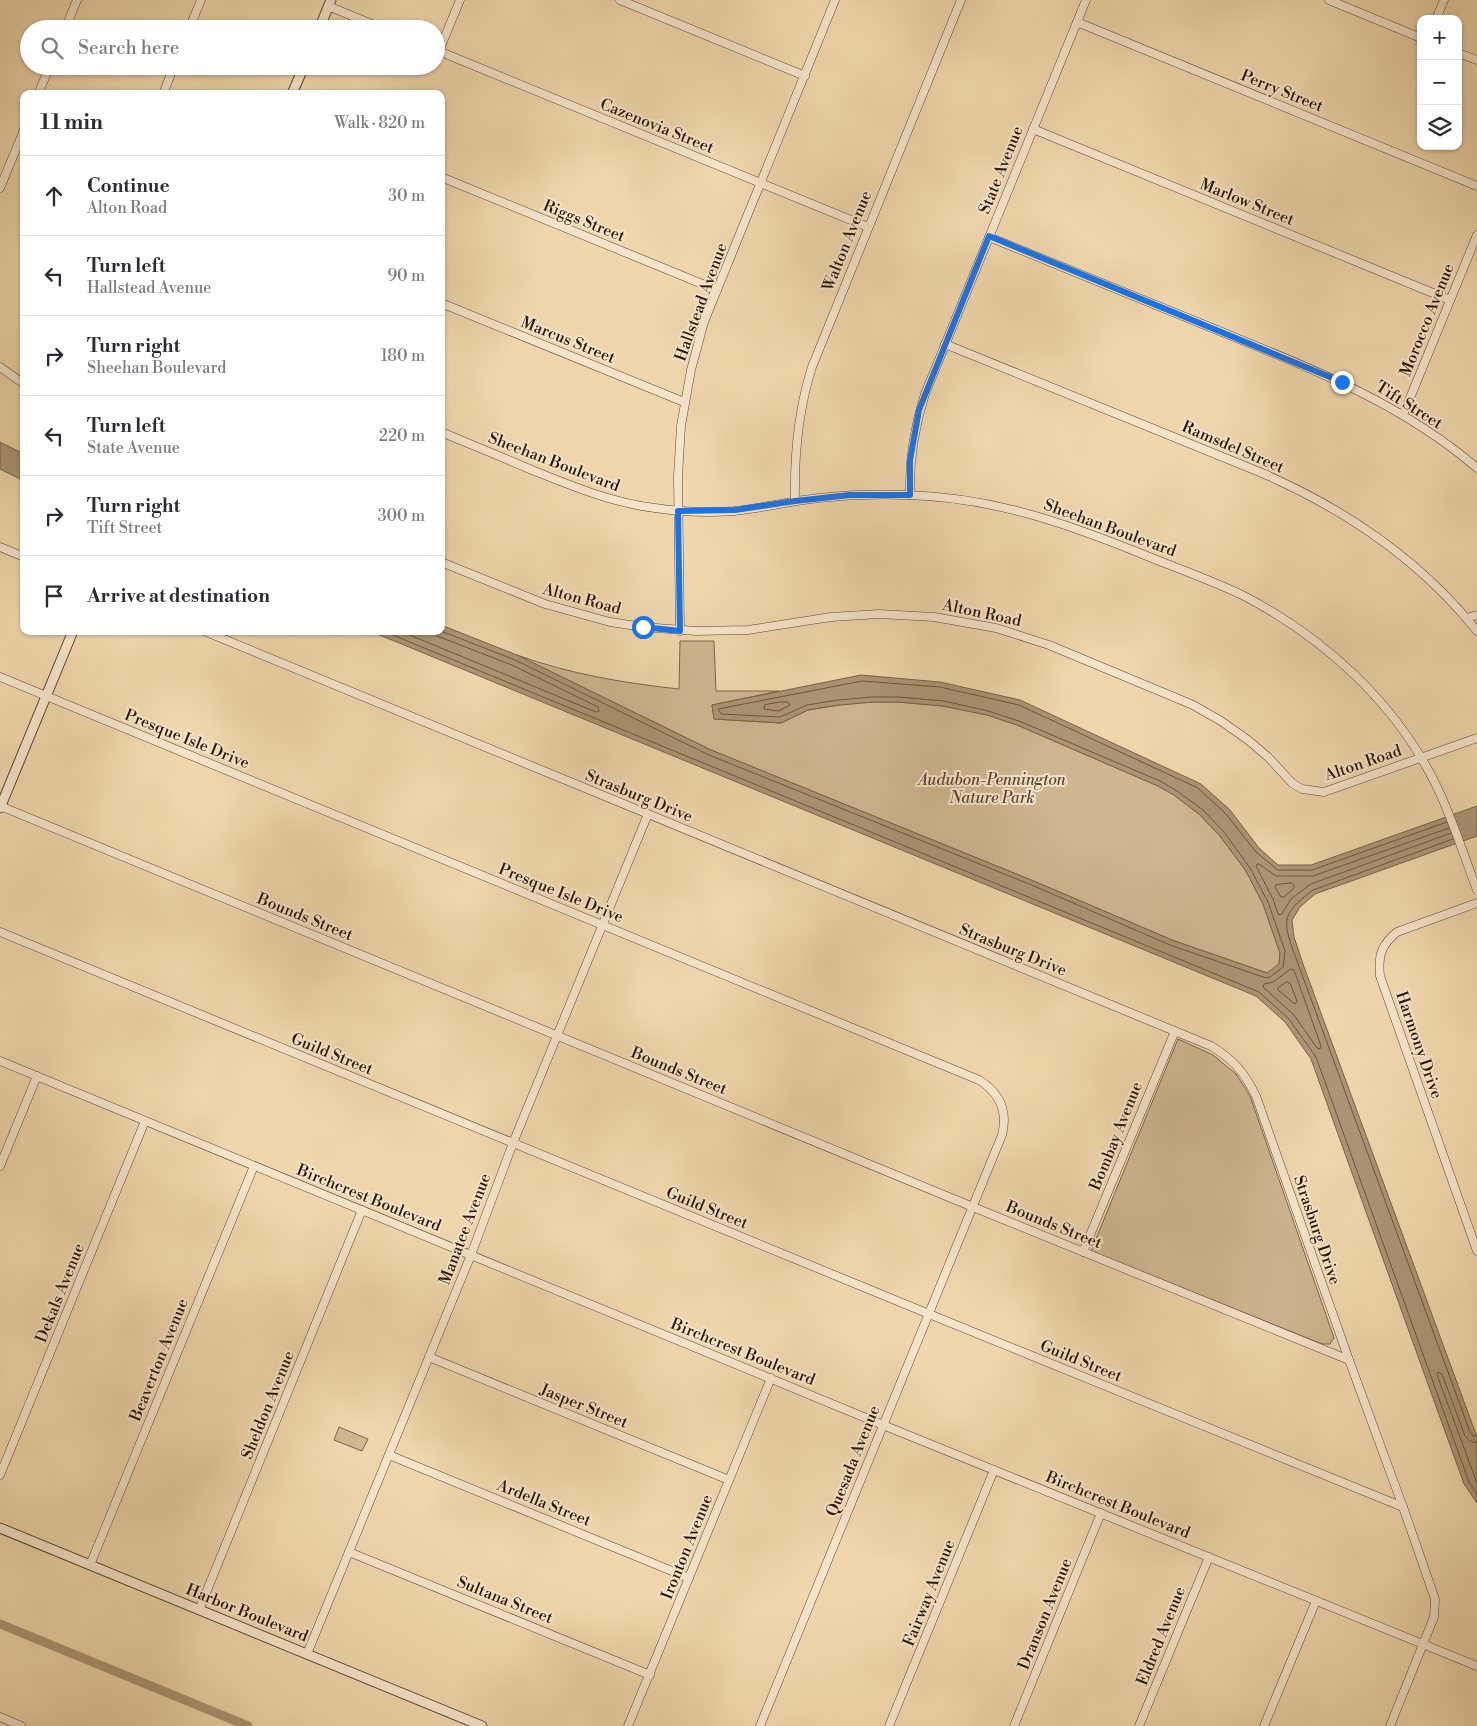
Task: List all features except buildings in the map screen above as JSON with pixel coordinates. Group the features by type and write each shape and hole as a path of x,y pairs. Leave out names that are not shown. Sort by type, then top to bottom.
{"street":[{"path":"69,20 77,0"},
{"path":"193,20 201,0"},
{"path":"445,35 460,0"},
{"path":"620,0 804,76"},
{"name":"Hallstead Avenue","path":"680,631 679,451 684,402 697,346 717,290 835,0"},
{"name":"Walton Avenue","path":"795,501 796,440 806,384 818,349 961,0"},
{"name":"State Avenue","path":"910,495 910,460 916,423 924,394 1086,0"},
{"path":"1329,0 1417,36"},
{"path":"1438,15 1444,0"},
{"path":"322,20 329,3 365,20"},
{"name":"Perry Street","path":"1077,22 1477,186"},
{"name":"Cazenovia Street","path":"445,54 868,227"},
{"path":"1462,54 1477,60"},
{"path":"40,90 46,75"},
{"path":"165,90 170,75"},
{"path":"294,90 300,75"},
{"name":"Marlow Street","path":"1033,129 1450,300"},
{"path":"0,188 20,140"},
{"name":"Riggs Street","path":"445,179 717,290"},
{"name":"Morocco Avenue","path":"1403,415 1477,235"},
{"name":"Tift Street","path":"989,236 1321,372 1363,392 1403,415 1477,468"},
{"name":"Marcus Street","path":"445,304 684,402"},
{"name":"Ramsdel Street","path":"945,344 1262,473 1309,495 1359,524 1397,552 1434,584 1477,630"},
{"path":"0,367 20,381"},
{"name":"Sheehan Boulevard","path":"445,434 578,489 627,503 678,511 735,510 850,495 910,495 986,503 1054,520 1082,530 1240,594 1292,624 1340,660 1381,703 1400,727 1436,784 1477,890"},
{"path":"0,547 20,555"},
{"name":"Alton Road","path":"445,564 521,595 577,614 635,626 680,631 748,630 831,617 871,614 910,615 965,621 1004,630 1049,645 1193,705 1221,721 1248,740 1274,763 1292,783 1302,789 1324,792 1477,738"},
{"path":"1467,618 1477,615"},
{"path":"0,807 70,635"},
{"name":"Strasburg Drive","path":"214,635 1211,1046 1223,1054 1246,1076 1256,1096 1349,1360 1404,1507 1435,1599 1434,1617 1390,1726"},
{"name":"Presque Isle Drive","path":"0,677 979,1080 989,1086 1002,1103 1005,1125 973,1207"},
{"name":"Bounds Street","path":"0,807 1349,1360"},
{"name":"Manatee Avenue","path":"307,1654 471,1255 513,1143 648,814"},
{"name":"Harmony Drive","path":"1477,903 1397,932 1382,948 1378,962 1380,976 1477,1251"},
{"name":"Guild Street","path":"0,932 928,1314 1404,1507"},
{"name":"Bombay Avenue","path":"1084,1252 1174,1031"},
{"name":"Birchcrest Boulevard","path":"0,1061 883,1425 1477,1666"},
{"path":"0,1166 37,1076"},
{"name":"Dekals Avenue","path":"0,1475 145,1121"},
{"name":"Beaverton Avenue","path":"90,1565 254,1166"},
{"name":"Quesada Avenue","path":"760,1726 973,1207"},
{"name":"Sheldon Avenue","path":"199,1610 362,1210"},
{"name":"Jasper Street","path":"429,1357 729,1480"},
{"name":"Ironton Avenue","path":"628,1726 771,1378"},
{"name":"Ardella Street","path":"389,1454 689,1578"},
{"name":"Fairway Avenue","path":"889,1726 994,1470"},
{"name":"Dranson Avenue","path":"1014,1726 1101,1513"},
{"name":"Harbor Boulevard","path":"0,1528 482,1726"},
{"name":"Sultana Street","path":"349,1552 650,1675"},
{"name":"Eldred Avenue","path":"1139,1726 1209,1557"},
{"path":"1264,1726 1316,1601"},
{"path":"0,1717 21,1726"}],"green space":[{"name":"Audubon-Pennington Nature Park","path":"680,641 714,641 716,691 779,691 712,705 714,719 781,723 808,710 873,702 943,706 987,715 1017,725 1158,786 1174,795 1199,814 1220,836 1246,871 1263,904 1280,953 1279,965 1267,973 1172,940 1036,882 711,750 517,655 597,677 679,689"},
{"path":"1178,1039 1213,1055 1236,1074 1250,1096 1334,1338 1330,1344 1322,1344 1091,1251"},
{"path":"339,1427 368,1439 362,1451 334,1440"}],"water":[{"path":"0,442 20,452 20,479 0,469"},
{"path":"445,627 517,655 711,750 1036,882 1172,940 1267,973 1279,964 1280,953 1263,904 1246,871 1220,836 1199,814 1174,795 1158,786 1017,725 987,715 943,706 898,702 839,705 808,710 781,723 714,719 712,705 861,675 940,682 1020,700 1201,784 1230,810 1259,848 1278,865 1311,865 1477,806 1477,836 1315,894 1300,907 1292,920 1294,937 1304,967 1477,1437 1477,1503 1464,1484 1311,1059 1285,1022 1256,996 380,635 445,635"}],"waterway":[{"path":"0,1624 248,1726"}],"route":[{"path":"643,627 680,631 678,511 710,512 760,508 795,501 850,495 910,495 910,460 919,410 989,236 1342,382"}]}
